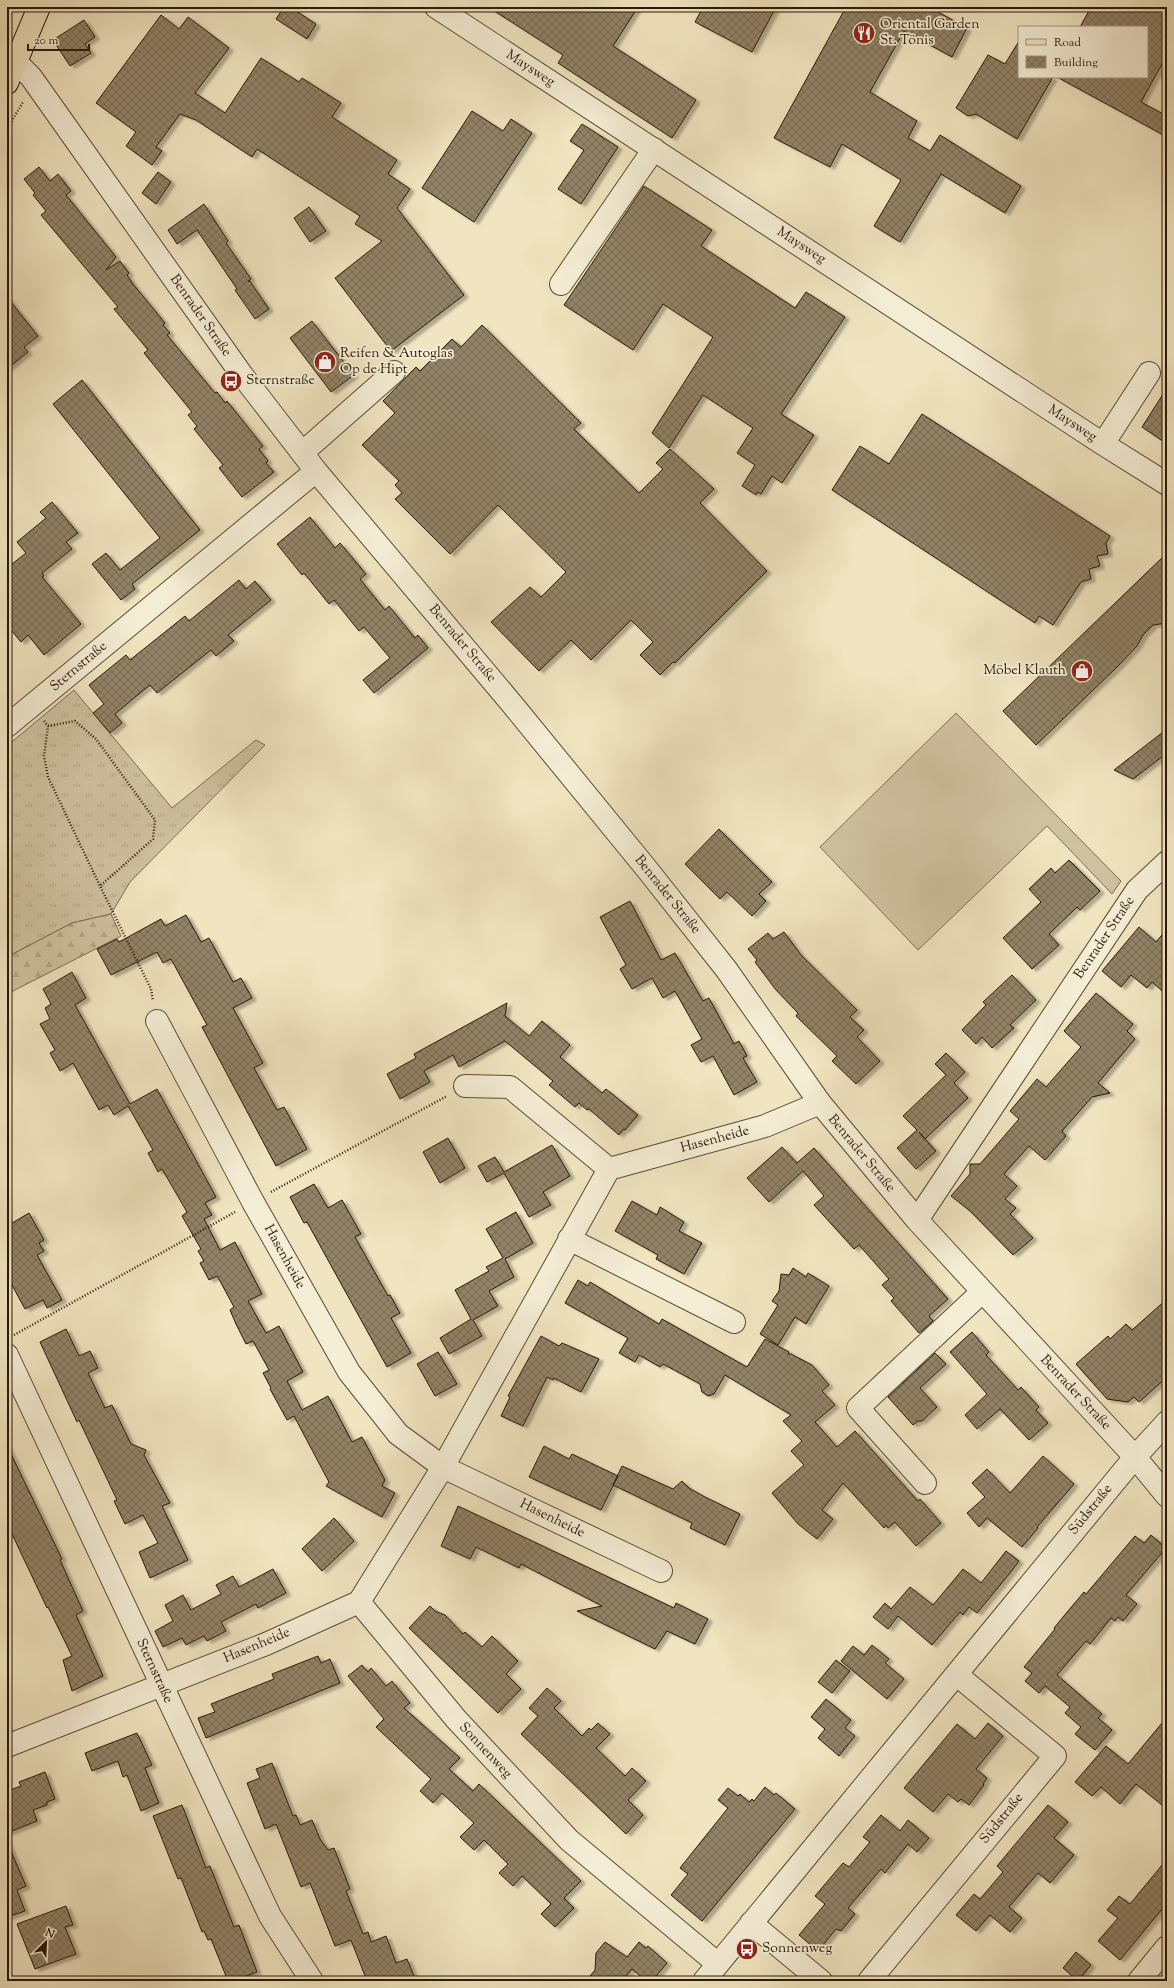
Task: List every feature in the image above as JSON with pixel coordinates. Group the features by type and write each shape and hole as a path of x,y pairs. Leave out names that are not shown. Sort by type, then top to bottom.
{"main road":[{"path":"7,83 39,7"}],"street":[{"name":"Maysweg","path":"436,7 1167,484"},
{"name":"Benrader Straße","path":"16,62 31,77 242,375 302,453 512,704 651,874 726,969 820,1103 917,1220 1134,1457 1167,1496"},
{"path":"561,284 654,149"},
{"path":"302,453 394,372"},
{"path":"1104,444 1149,373"},
{"name":"Sternstraße","path":"7,726 316,471"},
{"name":"Benrader Straße","path":"917,1220 1138,890 1167,862"},
{"name":"Hasenheide","path":"157,1021 253,1202 349,1372 398,1434 443,1467 661,1571"},
{"path":"358,1602 443,1467 609,1169 510,1087 465,1086"},
{"name":"Hasenheide","path":"609,1169 765,1126 820,1103"},
{"path":"569,1239 734,1322"},
{"path":"925,1483 858,1408 982,1292"},
{"name":"Sternstraße","path":"7,1355 270,1916 312,1981"},
{"name":"Südstraße","path":"704,1981 957,1675 1134,1457 1167,1422"},
{"name":"Hasenheide","path":"7,1746 266,1644 358,1602"},
{"name":"Sonnenweg","path":"358,1602 456,1719 569,1840 718,1964"},
{"name":"Südstraße","path":"869,1981 1055,1756 957,1675"},
{"path":"751,1923 821,1981"},
{"path":"1139,1981 1167,1947"}],"path":[{"path":"7,15 17,7"},
{"path":"7,130 10,124"},
{"path":"32,706 48,726 44,756 48,777 151,988 157,1021"},
{"path":"48,726 75,721 96,739 155,820 153,839 100,886"}],"green space":[{"path":"74,690 172,808 256,740 265,745 130,882 111,914 72,923 7,957 7,746"},
{"path":"956,713 1121,881 1112,894 1047,826 918,950 820,847"},
{"path":"111,914 121,936 7,994 7,957 72,923"}],"building":[{"path":"284,7 290,7 316,24 307,39 276,19"},
{"path":"488,7 638,7 613,46 696,100 672,138 558,63 563,55"},
{"path":"703,7 776,7 752,52 695,22"},
{"path":"846,7 929,7 967,28 952,57 904,31 870,92 917,121 908,138 930,151 940,135 1021,186 1005,213 941,174 900,242 874,226 901,180 842,144 830,167 774,138"},
{"path":"1091,7 1167,7 1167,55 1141,102 1167,116 1167,137 1059,78 1148,78 1148,26 1081,26"},
{"path":"161,15 179,29 188,17 229,48 195,93 225,113 261,58 299,82 302,78 341,103 332,117 397,160 388,174 410,189 397,208 464,295 391,351 335,278 382,241 355,224 360,216 257,149 252,157 196,120 180,114 156,147 162,151 152,165 126,146 136,132 96,103"},
{"path":"84,20 95,37 85,44 91,53 70,66 53,40"},
{"path":"1018,43 1018,78 1052,78 1017,139 976,114 968,116 956,108 988,55 1005,64"},
{"path":"472,111 503,131 511,119 532,133 474,222 422,188"},
{"path":"582,124 618,147 581,204 558,189 584,150 570,141"},
{"path":"39,167 50,181 58,174 71,191 66,195 116,257 106,270 120,261 129,273 127,275 133,284 165,323 163,325 170,333 167,335 215,393 217,392 225,403 227,401 263,446 259,449 268,461 266,463 274,472 242,497 219,468 223,465 194,429 197,426 188,415 192,412 144,353 148,350 114,309 118,307 41,215 46,211 33,195 35,193 24,179"},
{"path":"158,172 171,182 156,204 142,193"},
{"path":"644,186 712,230 701,246 795,308 806,292 845,317 781,414 814,435 782,483 772,476 761,494 758,492 756,495 742,486 755,465 737,453 753,428 703,395 669,448 652,433 713,337 663,304 633,350 564,305"},
{"path":"204,204 228,241 226,243 251,279 249,281 269,309 255,319 235,290 237,289 197,230 177,244 168,230"},
{"path":"309,207 326,231 310,242 294,218"},
{"path":"7,297 38,336 24,347 28,352 7,369"},
{"path":"312,321 354,375 331,392 290,338"},
{"path":"482,325 581,423 574,429 639,493 663,469 656,463 670,449 714,489 700,503 767,571 675,663 673,662 660,675 640,655 653,642 631,620 591,660 571,640 539,671 491,622 530,587 541,597 566,572 498,505 450,554 395,499 402,493 395,485 399,481 362,445 395,413 383,401 416,367 420,371 452,339 461,347"},
{"path":"82,380 200,530 132,584 135,589 121,600 92,564 106,553 120,570 160,538 53,404"},
{"path":"1167,388 1167,444 1142,427"},
{"path":"922,414 1110,536 1106,543 1108,554 1097,556 1100,566 1089,569 1091,579 1081,582 1053,625 1039,616 1035,623 832,490 860,446 889,464"},
{"path":"52,502 78,533 66,542 72,549 42,573 44,576 42,577 81,624 44,655 28,635 21,642 7,625 7,568 26,553 17,542 46,518 40,512"},
{"path":"310,517 335,548 340,543 366,574 360,579 385,610 389,606 415,638 418,635 428,648 374,693 363,680 390,658 364,627 359,631 334,600 329,604 304,573 302,575 277,544"},
{"path":"1167,553 1167,623 1153,625 1143,635 1137,646 1117,667 1036,745 1003,711"},
{"path":"239,580 246,589 255,581 271,600 228,635 234,641 216,656 211,650 157,693 150,685 134,698 115,714 122,723 110,733 93,713 104,704 89,685 126,655 130,660 185,616 189,621"},
{"path":"1167,729 1167,753 1133,779 1114,770"},
{"path":"719,829 772,882 759,894 766,901 752,916 727,892 720,899 685,864"},
{"path":"1069,860 1100,891 1080,910 1077,907 1049,934 1059,945 1032,969 1003,938 1041,902 1029,889 1051,868 1055,873"},
{"path":"630,901 661,960 675,953 703,1001 709,998 734,1044 739,1041 747,1056 743,1058 757,1082 734,1095 713,1056 701,1062 691,1045 702,1039 675,991 663,998 652,978 632,989 620,969 626,965 600,917"},
{"path":"186,915 201,942 209,938 233,982 241,978 252,998 233,1008 263,1063 254,1068 277,1110 284,1107 307,1149 276,1166 202,1027 207,1025 171,959 163,963 157,952 111,975 97,949 117,939 119,942 161,919 165,926"},
{"path":"1139,927 1156,942 1167,929 1167,995 1152,982 1147,988 1131,975 1121,987 1102,971"},
{"path":"784,932 801,955 857,1010 850,1017 864,1030 857,1037 880,1061 856,1084 832,1061 837,1056 796,1016 798,1013 776,990 755,962 757,960 748,949 768,933 773,939"},
{"path":"72,972 86,998 75,1005 130,1104 157,1089 216,1197 205,1203 212,1215 204,1219 220,1250 235,1242 262,1294 248,1301 266,1333 279,1326 303,1372 287,1381 302,1410 328,1396 352,1442 362,1437 385,1480 382,1486 395,1493 382,1517 326,1486 329,1482 294,1416 287,1420 270,1389 271,1388 263,1373 269,1370 253,1341 246,1344 230,1310 234,1307 220,1281 217,1276 209,1280 200,1263 204,1261 198,1251 201,1249 182,1216 187,1212 162,1169 158,1172 148,1153 153,1150 128,1106 114,1115 108,1105 99,1110 73,1063 60,1071 50,1053 55,1050 40,1024 50,1019 45,1008 51,1004 43,989"},
{"path":"1012,975 1036,1000 1010,1025 1014,1028 992,1048 982,1037 976,1044 962,1030 986,1005 983,1002"},
{"path":"1096,993 1133,1024 1127,1031 1135,1039 1098,1083 1110,1093 1092,1097 1062,1131 1066,1136 1045,1160 1029,1146 1004,1174 1017,1186 1005,1199 1016,1208 1010,1214 1033,1238 1013,1255 970,1211 951,1196 970,1174 970,1164 980,1164 1019,1119 1010,1111 1037,1079 1046,1087 1081,1047 1064,1031"},
{"path":"507,1003 505,1016 529,1036 542,1021 570,1045 560,1057 602,1093 606,1089 638,1115 625,1130 624,1129 619,1135 589,1109 587,1110 579,1103 575,1107 549,1085 553,1081 505,1041 459,1067 453,1055 424,1071 430,1082 400,1099 387,1074 416,1058 414,1054"},
{"path":"946,1053 965,1072 954,1083 968,1098 925,1139 936,1151 916,1169 897,1148 917,1130 903,1116 946,1075 935,1064"},
{"path":"448,1138 465,1168 440,1183 423,1152"},
{"path":"552,1145 570,1176 543,1192 551,1205 529,1217 504,1173 487,1182 478,1166 495,1157 504,1172"},
{"path":"782,1147 797,1163 814,1148 948,1299 929,1316 933,1321 919,1333 891,1301 894,1298 882,1285 889,1279 859,1245 854,1249 814,1205 824,1196 803,1171 769,1202 747,1178"},
{"path":"314,1184 328,1208 342,1200 361,1234 355,1237 388,1296 390,1295 400,1313 391,1318 411,1353 387,1367 307,1222 304,1223 290,1197"},
{"path":"632,1201 657,1215 660,1207 684,1222 679,1231 702,1243 684,1274 656,1259 658,1255 615,1231"},
{"path":"516,1212 533,1243 505,1259 514,1277 489,1291 498,1306 473,1320 482,1336 449,1354 440,1338 471,1319 455,1290 489,1271 486,1267 503,1258 486,1229"},
{"path":"29,1213 44,1240 39,1243 44,1251 37,1255 62,1300 47,1308 43,1300 25,1309 7,1276 7,1226"},
{"path":"793,1268 806,1277 808,1273 829,1286 806,1324 795,1317 778,1345 760,1334 778,1305 772,1301 779,1291 781,1274 789,1275"},
{"path":"578,1280 588,1286 590,1282 659,1324 662,1319 747,1367 765,1339 789,1352 788,1354 791,1354 812,1365 829,1385 822,1391 835,1405 815,1422 837,1447 855,1431 918,1501 920,1499 941,1523 916,1546 895,1522 888,1528 886,1525 884,1528 843,1483 822,1510 833,1519 817,1539 798,1524 772,1493 804,1465 791,1451 802,1441 783,1421 791,1415 725,1375 714,1394 708,1396 702,1392 700,1384 663,1364 660,1367 639,1355 635,1362 619,1353 628,1338 565,1303"},
{"path":"1167,1299 1167,1377 1139,1402 1134,1397 1128,1402 1107,1399 1076,1364 1108,1336 1110,1339 1126,1324 1132,1330"},
{"path":"66,1329 79,1356 90,1351 98,1368 88,1373 105,1408 112,1405 131,1444 146,1450 144,1455 170,1503 162,1506 188,1560 150,1578 139,1552 158,1543 143,1515 125,1524 114,1501 117,1500 79,1420 77,1422 40,1342"},
{"path":"972,1332 989,1352 986,1355 1018,1390 1021,1387 1039,1407 1036,1410 1048,1423 1029,1440 1000,1409 977,1429 965,1415 987,1394 950,1352"},
{"path":"541,1336 559,1346 562,1343 599,1359 581,1392 554,1378 553,1380 547,1377 523,1426 501,1416 510,1397 508,1396"},
{"path":"438,1352 457,1384 435,1396 417,1364"},
{"path":"935,1353 946,1364 920,1388 937,1407 922,1421 918,1421 913,1425 888,1397"},
{"path":"7,1446 62,1559 60,1560 83,1611 76,1615 103,1676 72,1691 63,1660 72,1656 48,1607 47,1608 12,1534 7,1536"},
{"path":"544,1446 569,1459 572,1454 618,1476 601,1510 529,1477"},
{"path":"1043,1456 1074,1484 1022,1547 987,1518 979,1527 967,1513 985,1497 972,1483 987,1469 1010,1493"},
{"path":"622,1466 673,1489 682,1481 689,1488 740,1514 725,1545 690,1528 692,1523 613,1485"},
{"path":"458,1506 674,1608 676,1603 708,1619 695,1644 667,1631 655,1649 577,1611 602,1606 521,1564 519,1568 476,1547 470,1559 441,1546"},
{"path":"334,1518 354,1541 322,1571 302,1549"},
{"path":"1151,1535 1166,1548 1126,1595 1137,1604 1123,1621 1118,1617 1115,1621 1111,1618 1090,1644 1086,1641 1057,1675 1102,1714 1098,1718 1112,1730 1095,1750 1075,1734 1081,1727 1065,1713 1070,1707 1045,1686 1039,1693 1025,1681 1032,1673 1024,1667 1084,1592 1086,1594 1135,1536 1144,1543"},
{"path":"1006,1551 1019,1561 1010,1573 977,1613 969,1607 963,1615 960,1612 932,1645 898,1616 888,1629 873,1617 885,1603 891,1609 910,1587 933,1605 963,1569 981,1583"},
{"path":"273,1569 286,1593 258,1608 256,1604 221,1622 226,1631 207,1641 204,1636 186,1645 182,1638 163,1647 155,1631 173,1621 165,1605 183,1595 191,1610 221,1594 216,1585 233,1576 239,1587"},
{"path":"430,1606 435,1611 445,1615 463,1634 465,1632 482,1647 492,1636 518,1661 506,1674 521,1689 498,1713 409,1628"},
{"path":"872,1645 889,1659 885,1663 904,1679 887,1699 841,1661 853,1646 864,1655"},
{"path":"318,1656 321,1663 330,1659 340,1683 206,1738 198,1718 215,1712 211,1704 274,1679 272,1674"},
{"path":"836,1660 850,1671 832,1693 818,1682"},
{"path":"362,1665 368,1672 371,1668 386,1686 392,1681 410,1703 404,1708 460,1758 449,1769 473,1791 479,1784 581,1881 564,1898 574,1908 555,1927 541,1914 551,1904 522,1876 513,1886 499,1873 508,1864 484,1840 474,1850 460,1837 474,1823 442,1793 433,1803 420,1791 431,1779 376,1727 384,1719 348,1676"},
{"path":"547,1688 561,1701 554,1708 582,1736 589,1728 591,1730 598,1723 610,1734 596,1748 625,1776 632,1768 646,1781 628,1800 643,1815 626,1834 521,1734 538,1716 529,1708"},
{"path":"826,1699 851,1720 845,1728 855,1736 839,1756 818,1738 825,1729 811,1717"},
{"path":"1167,1717 1167,1809 1136,1784 1120,1804 1101,1787 1092,1796 1075,1782 1106,1746 1128,1764"},
{"path":"988,1723 1003,1736 976,1769 987,1778 983,1784 984,1785 969,1805 961,1799 958,1802 948,1794 933,1812 904,1788 957,1724 975,1739"},
{"path":"137,1733 152,1765 145,1768 159,1803 141,1811 127,1775 123,1777 118,1761 92,1771 85,1753"},
{"path":"272,1763 293,1816 296,1815 300,1825 312,1820 320,1839 328,1850 334,1848 350,1889 346,1891 363,1934 368,1932 371,1942 386,1936 396,1963 407,1959 416,1981 367,1981 351,1940 335,1946 310,1883 301,1887 276,1824 265,1829 247,1783 260,1778 256,1769"},
{"path":"45,1772 55,1799 47,1802 47,1805 33,1810 37,1821 7,1833 7,1791 21,1786 19,1782"},
{"path":"765,1787 774,1795 776,1793 795,1809 702,1921 671,1895 688,1874 680,1868 728,1808 718,1800 728,1788 738,1796 740,1794 749,1802 752,1799 754,1801"},
{"path":"182,1805 206,1868 210,1866 234,1927 239,1925 257,1972 244,1977 245,1981 228,1981 211,1939 208,1940 204,1931 202,1932 181,1878 178,1879 153,1816"},
{"path":"1048,1805 1068,1822 1054,1838 1074,1855 1050,1883 1038,1873 1009,1907 1022,1918 1010,1932 990,1915 976,1931 956,1915 974,1894 980,1899 1003,1872 997,1866"},
{"path":"881,1815 900,1831 908,1820 929,1838 917,1852 908,1844 885,1873 881,1869 848,1908 855,1914 841,1931 836,1929 818,1951 799,1935 825,1904 815,1896 843,1863 849,1867 870,1842 863,1837"},
{"path":"7,1842 26,1886 17,1890 25,1911 7,1917"},
{"path":"1167,1859 1167,1903 1120,1960 1098,1941 1118,1918 1107,1910 1119,1896 1130,1904"},
{"path":"66,1906 73,1925 65,1927 76,1954 35,1969 17,1924"},
{"path":"605,1942 627,1957 639,1942 646,1948 648,1946 667,1963 652,1981 646,1981 632,1969 622,1981 586,1981 595,1970 596,1953"},
{"path":"1076,1952 1091,1965 1078,1981 1063,1968"}],"place":[{"name":"Oriental Garden St. Tönis","path":"864,33"},
{"name":"Reifen & Autoglas Op de Hipt","path":"325,362"},
{"name":"Sternstraße","path":"231,381"},
{"name":"Möbel Klauth","path":"1082,671"},
{"name":"Sonnenweg","path":"747,1949"}]}
